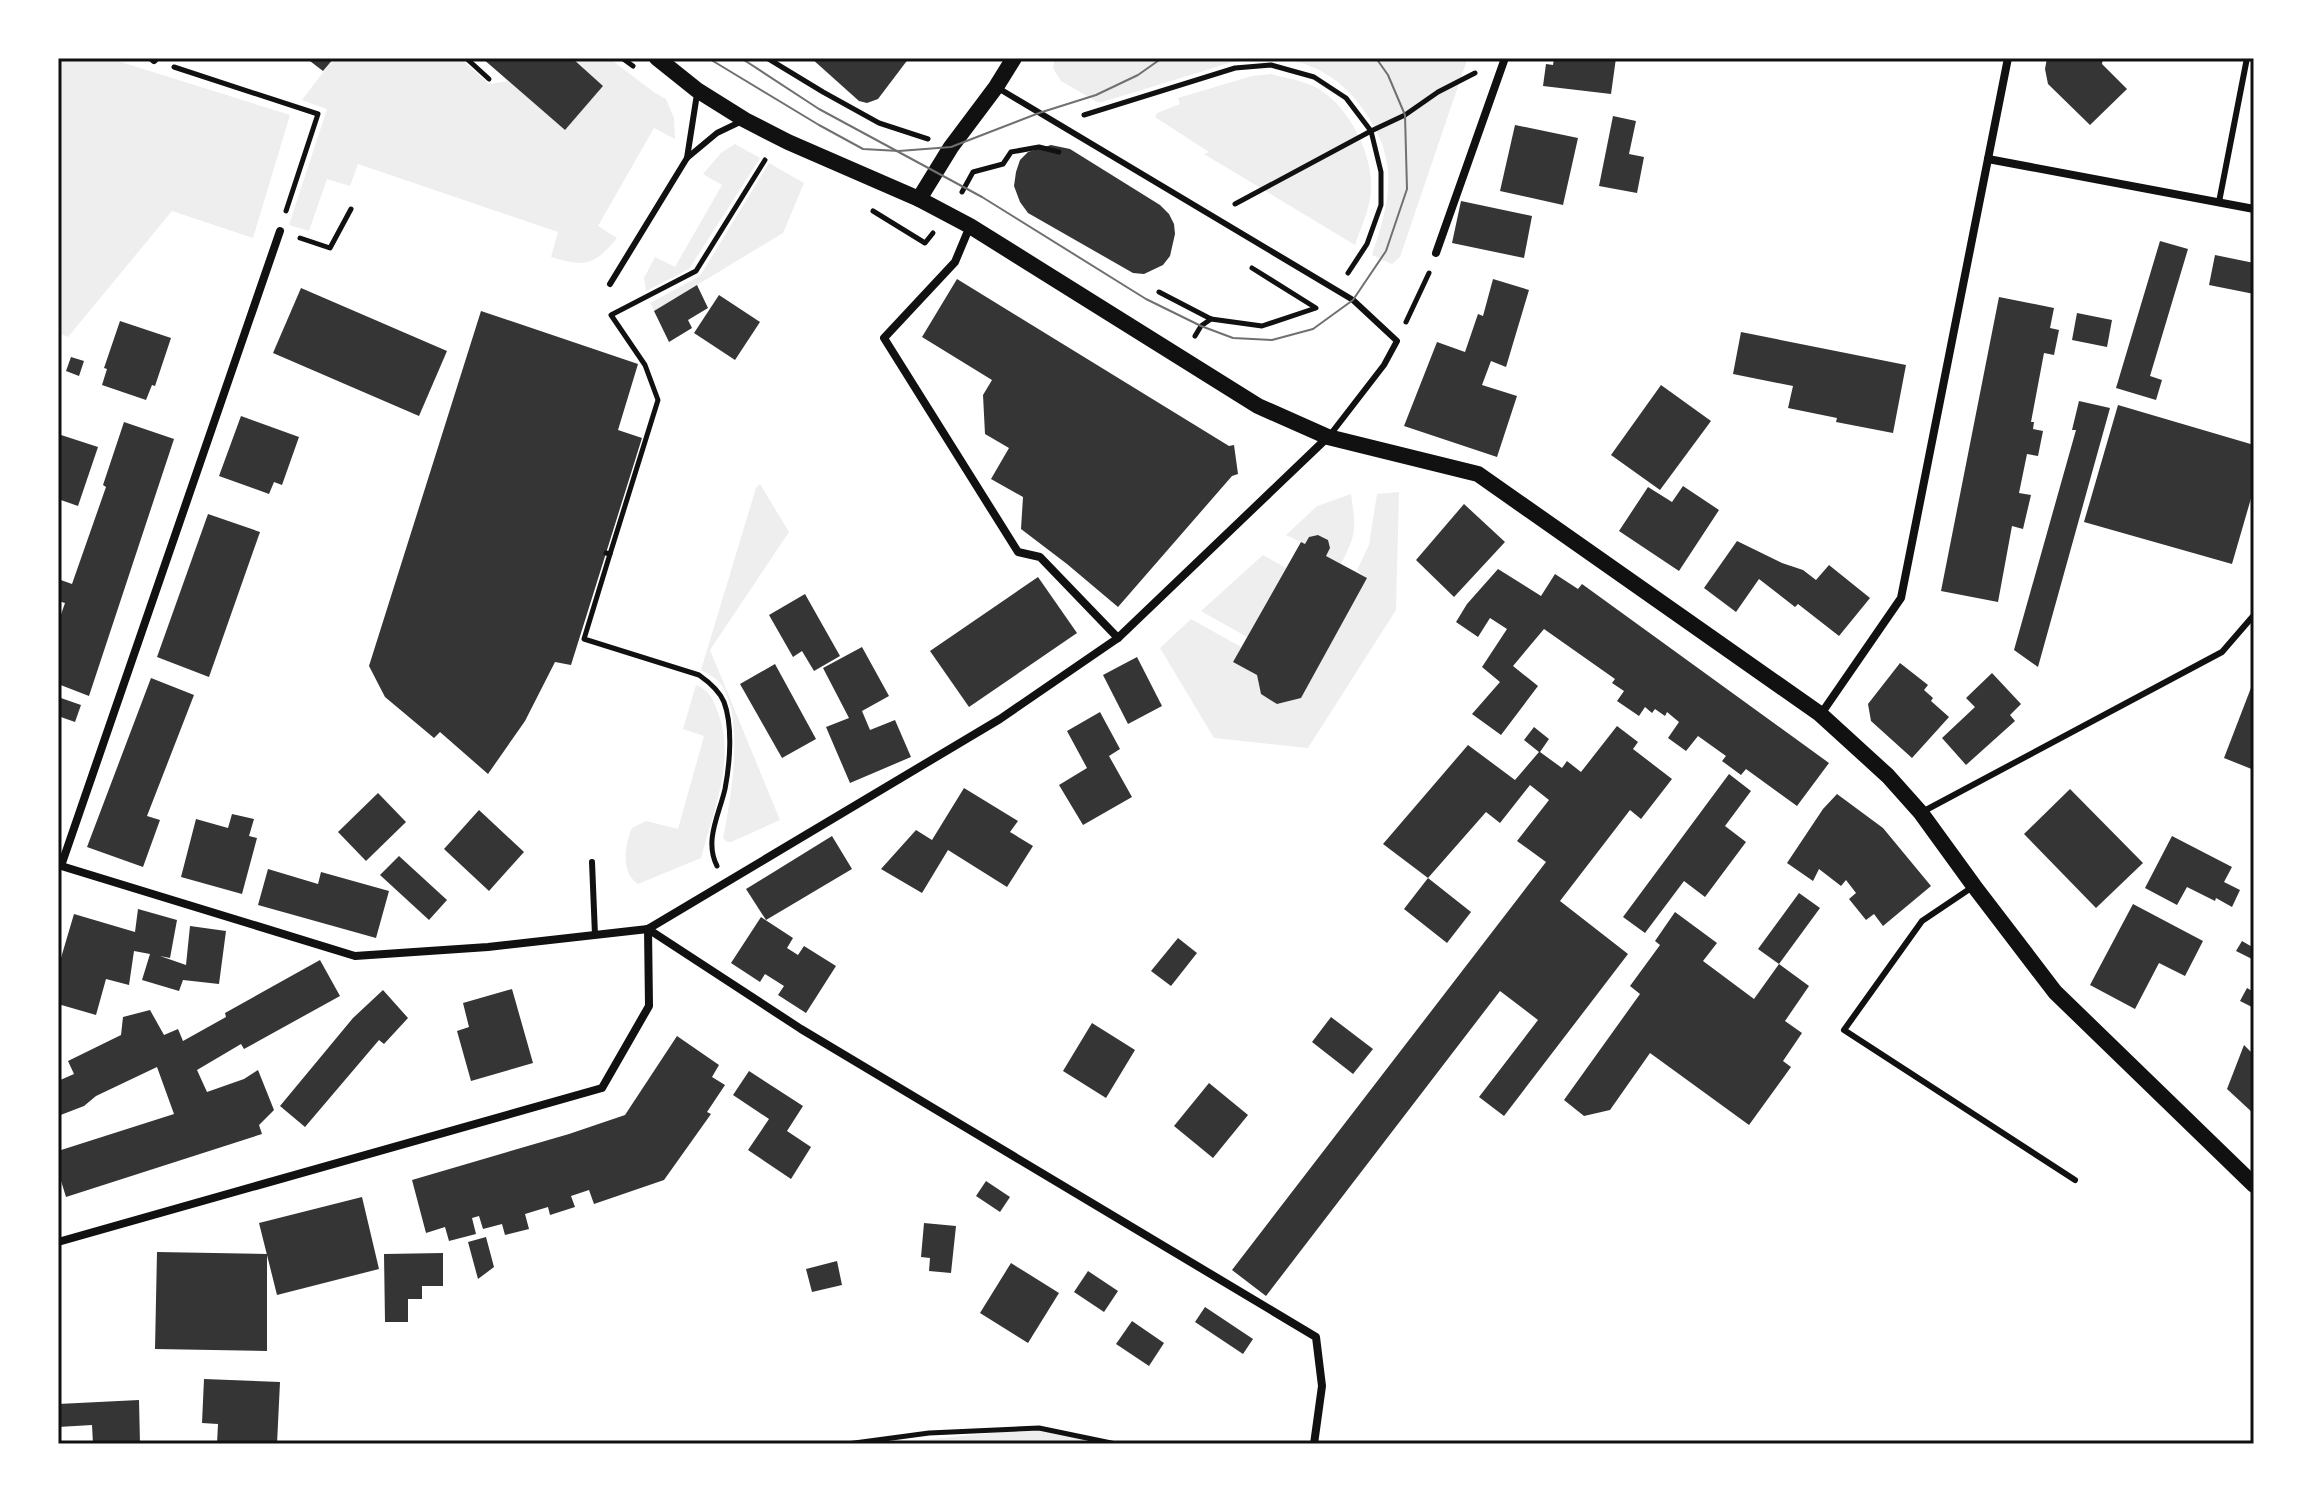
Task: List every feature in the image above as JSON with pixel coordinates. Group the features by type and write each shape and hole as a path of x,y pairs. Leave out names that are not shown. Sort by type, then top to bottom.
{"main road":[{"path":"657,58 697,90 745,120 919,199 970,226 1258,406 1328,437 1478,474 1820,714 1888,776 1921,813 2055,992 2254,1185"},
{"path":"919,199 951,147 1014,58"}],"street":[{"path":"1436,253 1505,58"},
{"path":"1820,714 1901,598 2008,58"},
{"path":"1988,159 2254,209"},
{"path":"970,226 955,262 884,338 1018,552 1040,557 1118,638"},
{"path":"280,231 60,866 355,956 488,947 648,929 1000,719 1118,638 1328,437"},
{"path":"58,1242 602,1088 649,1006 648,929"},
{"path":"648,929 801,1029 1316,1337 1322,1386 1314,1444"}],"lane":[{"path":"2219,202 2247,58"},
{"path":"996,87 1353,300 1397,341 1384,365 1328,437"},
{"path":"687,158 697,90"},
{"path":"610,284 687,158 717,133 745,120"},
{"path":"1921,813 2222,652 2254,615"},
{"path":"592,862 595,935"},
{"path":"1974,886 1922,921 1844,1030 2075,1180"}],"path":[{"path":"466,58 489,79"},
{"path":"767,58 879,123 951,147"},
{"path":"1213,216 1405,115 1438,92 1505,58"},
{"path":"153,59 318,114 280,231 330,248 351,209"},
{"path":"1056,124 1235,68 1271,65 1314,77 1346,98 1371,131 1381,172 1381,205 1367,244 1336,290"},
{"path":"969,179 973,172 1003,164 1011,152 1039,147 1071,155"},
{"path":"725,883 710,853 728,760 728,718 724,700 711,683 699,675 584,639 608,553 658,400 645,365 611,315 696,271 768,155"},
{"path":"1397,341 1425,284 1436,253"},
{"path":"1159,292 1211,319 1248,325 1262,326 1316,308 1240,260"},
{"path":"847,1444 929,1433 1039,1428 1116,1444"}],"shaded area":[{"path":"58,58 108,58 290,115 253,238 172,211 68,337 58,333"},
{"path":"334,58 460,58 489,84 509,81 565,130 603,86 572,58 609,58 666,99 674,118 675,139 654,128 598,226 617,238 602,254 588,262 551,257 558,232 358,164 350,186 327,179 309,231 289,225 327,109 302,100"},
{"path":"1055,58 1274,58 1222,65 1099,103 1061,81 1053,68"},
{"path":"1274,58 1467,60 1400,257 1392,264 1372,255 1387,201 1388,184 1388,167 1377,133 1355,98 1326,74 1310,66"},
{"path":"1271,74 1308,84 1325,93 1347,116 1356,131 1368,162 1371,191 1355,245 1204,154 1209,152 1155,117 1157,113 1180,104 1178,98 1252,76"},
{"path":"735,144 760,158 689,269 646,291 644,278 655,257 675,267 722,185 703,174 721,153"},
{"path":"769,163 804,183 783,233 654,311 650,303 700,276"},
{"path":"760,484 789,532 710,650 780,820 727,842 723,838 734,760 733,717 721,684 701,670 756,488"},
{"path":"1399,492 1396,610 1308,748 1214,738 1160,648 1191,619 1241,647 1233,662 1257,675 1261,694 1277,704 1301,698 1366,578 1357,570 1369,545 1377,494"},
{"path":"1351,494 1354,530 1341,564 1326,556 1328,540 1319,535 1309,537 1305,544 1286,535 1317,506"},
{"path":"1263,555 1286,568 1247,637 1201,611"},
{"path":"696,685 708,693 715,704 725,749 721,786 701,858 638,884 628,873 626,865 627,842 632,828 646,821 678,829 704,736 683,729"},
{"path":"1039,1428 1116,1444 884,1444"}],"building":[{"path":"306,58 334,58 323,71"},
{"path":"482,58 572,58 603,86 565,130"},
{"path":"811,58 909,58 878,99 867,103 859,101"},
{"path":"1554,58 1616,58 1611,94 1543,86 1546,64 1553,65"},
{"path":"2047,58 2103,58 2102,64 2127,89 2090,125 2048,84 2045,69"},
{"path":"1613,116 1636,121 1629,154 1644,157 1637,193 1599,186"},
{"path":"1515,125 1578,138 1563,205 1500,191"},
{"path":"1051,145 1070,149 1160,205 1169,214 1175,234 1170,256 1163,265 1144,274 1133,273 1028,213 1014,186 1020,160 1028,152"},
{"path":"1461,201 1532,216 1524,258 1452,243"},
{"path":"2160,241 2188,249 2150,376 2162,380 2156,400 2116,388"},
{"path":"2215,255 2254,263 2254,294 2209,285"},
{"path":"957,279 1229,446 1234,445 1238,474 1232,476 1118,607 1021,529 1023,497 991,479 1009,448 985,434 983,395 992,380 922,337"},
{"path":"1493,279 1529,290 1506,367 1491,361 1482,385 1517,396 1497,457 1404,426 1437,342 1465,352 1478,314 1483,316"},
{"path":"697,285 708,308 688,320 692,328 669,342 654,311"},
{"path":"301,288 447,351 419,416 273,353"},
{"path":"719,295 760,322 735,360 694,333"},
{"path":"1999,297 2054,308 2050,328 2059,330 2054,355 2044,353 2031,422 2034,422 2033,429 2043,431 2038,456 2027,454 2019,493 2031,495 2023,529 2012,526 1998,602 1941,591"},
{"path":"481,311 638,364 618,430 642,438 571,665 555,662 525,721 488,774 440,732 434,738 385,697 369,666"},
{"path":"2077,313 2112,320 2107,347 2072,340"},
{"path":"120,321 171,338 155,386 152,385 146,400 102,385 107,369 104,368"},
{"path":"1741,332 1906,365 1893,433 1836,422 1837,418 1788,408 1793,386 1733,374"},
{"path":"71,357 84,361 79,376 66,371"},
{"path":"1661,385 1711,421 1660,490 1611,455"},
{"path":"2079,401 2110,408 2038,667 2014,650 2076,430 2072,430"},
{"path":"2118,405 2254,445 2254,488 2232,564 2084,522"},
{"path":"241,416 299,437 282,485 274,482 269,494 219,476"},
{"path":"124,422 174,439 89,696 58,684 58,623 65,603 58,601 58,579 72,584 106,487 103,485"},
{"path":"58,434 98,447 78,506 58,499"},
{"path":"1683,486 1719,510 1679,571 1619,531 1648,487 1672,502"},
{"path":"1464,504 1505,542 1454,597 1416,560"},
{"path":"208,514 260,532 209,677 157,657"},
{"path":"1318,535 1328,540 1330,548 1326,556 1367,578 1301,698 1277,704 1261,694 1257,675 1233,662 1301,542 1305,544 1309,537"},
{"path":"1737,541 1803,570 1816,580 1829,565 1870,598 1839,636 1759,579 1736,612 1704,588"},
{"path":"1498,569 1541,596 1555,574 1578,589 1582,584 1829,763 1797,806 1746,769 1741,775 1722,761 1726,756 1698,736 1686,751 1668,738 1679,722 1667,712 1665,716 1655,709 1652,713 1645,707 1639,716 1617,701 1624,691 1612,683 1615,679 1544,629 1513,666 1538,686 1501,735 1472,714 1500,682 1482,667 1507,629 1490,618 1478,637 1456,622 1467,604"},
{"path":"1038,577 1077,633 969,707 930,651"},
{"path":"805,594 840,656 814,671 802,651 793,657 769,615"},
{"path":"862,647 889,696 862,711 870,730 895,720 911,757 850,783 826,727 849,718 823,668"},
{"path":"1137,657 1162,706 1128,724 1103,675"},
{"path":"1900,663 1928,685 1924,690 1933,698 1931,701 1949,717 1912,758 1871,721 1868,704"},
{"path":"775,664 816,739 782,758 740,684"},
{"path":"1992,673 2021,704 2010,715 2015,721 1966,765 1942,738 1975,707 1966,698"},
{"path":"151,678 194,695 147,816 160,820 143,867 87,847"},
{"path":"2254,680 2254,770 2224,758"},
{"path":"58,697 81,705 75,722 58,716"},
{"path":"1100,712 1120,749 1109,756 1132,797 1083,825 1059,785 1087,768 1067,731"},
{"path":"1617,726 1638,742 1633,749 1672,779 1641,819 1630,810 1560,901 1628,954 1504,1116 1479,1097 1538,1020 1500,991 1266,1296 1232,1270 1546,862 1517,841 1549,800 1530,785 1500,823 1486,812 1428,878 1383,844 1468,745 1515,780 1539,752 1524,740 1534,727 1549,739 1540,752 1562,768 1567,761 1581,772"},
{"path":"1729,774 1751,791 1725,826 1746,842 1705,897 1684,881 1645,933 1623,917"},
{"path":"964,788 1018,821 1010,832 1033,846 1007,887 948,850 922,893 881,869 916,830 932,840"},
{"path":"2070,789 2143,863 2096,908 2024,834"},
{"path":"378,793 406,822 366,861 338,832"},
{"path":"1837,794 1883,828 1931,886 1883,926 1874,914 1866,920 1849,899 1856,893 1846,880 1841,886 1819,869 1813,881 1787,863 1823,809"},
{"path":"479,810 524,852 489,891 444,849"},
{"path":"232,814 254,819 249,836 257,838 242,894 181,877 196,819 228,828"},
{"path":"832,836 852,869 766,920 746,889"},
{"path":"2172,836 2232,867 2224,882 2240,890 2232,907 2187,887 2177,905 2145,888"},
{"path":"399,856 447,900 429,920 380,875"},
{"path":"268,869 318,884 321,872 389,891 376,938 258,905"},
{"path":"1428,878 1471,912 1447,943 1404,909"},
{"path":"1799,893 1820,908 1779,964 1758,949"},
{"path":"2133,904 2203,941 2185,976 2159,963 2135,1009 2090,985"},
{"path":"138,909 177,920 170,958 160,956 186,965 190,926 226,931 219,984 183,980 179,991 142,980 150,954 134,951 129,985 106,979 96,1015 58,1004 58,968 74,914 135,932"},
{"path":"1675,912 1717,943 1703,961 1754,999 1779,964 1809,986 1785,1021 1802,1033 1783,1061 1791,1067 1749,1125 1650,1053 1610,1110 1584,1116 1564,1100 1640,994 1630,986 1660,945 1655,941"},
{"path":"761,917 793,938 787,948 798,955 804,946 836,966 806,1013 778,995 784,986 765,974 760,982 731,963"},
{"path":"1178,938 1197,953 1171,986 1151,971"},
{"path":"2242,941 2254,948 2254,960 2236,951"},
{"path":"320,960 340,996 244,1049 241,1044 197,1070 207,1092 244,1079 258,1070 274,1110 259,1125 262,1134 66,1197 58,1171 58,1151 174,1114 157,1067 96,1096 84,1106 58,1116 58,1081 74,1074 68,1061 121,1035 123,1017 150,1010 164,1035 178,1029 183,1041 226,1017 225,1013"},
{"path":"2247,988 2254,992 2254,1008 2240,1001"},
{"path":"512,989 533,1063 471,1081 457,1031 469,1027 463,1003"},
{"path":"383,990 408,1018 384,1044 379,1040 305,1127 280,1106 353,1018"},
{"path":"1331,1017 1373,1049 1353,1074 1312,1042"},
{"path":"1092,1023 1135,1050 1106,1098 1063,1071"},
{"path":"677,1036 719,1065 712,1077 725,1085 707,1112 711,1114 664,1180 594,1204 589,1190 571,1196 575,1207 550,1215 548,1207 525,1214 529,1229 505,1235 502,1224 483,1229 479,1216 472,1218 476,1234 449,1241 445,1227 426,1233 412,1180 625,1115"},
{"path":"2244,1045 2254,1055 2254,1114 2227,1089"},
{"path":"749,1071 803,1106 787,1131 811,1147 791,1179 748,1150 769,1119 733,1095"},
{"path":"1209,1083 1248,1115 1213,1158 1174,1126"},
{"path":"986,1181 1010,1197 1000,1212 976,1196"},
{"path":"362,1197 379,1269 277,1295 259,1223"},
{"path":"924,1223 956,1226 951,1273 929,1271 930,1258 921,1257"},
{"path":"486,1237 494,1267 478,1279 468,1242"},
{"path":"157,1252 267,1254 267,1351 155,1349"},
{"path":"443,1253 443,1286 422,1286 422,1299 408,1299 408,1322 385,1322 384,1254"},
{"path":"837,1261 842,1285 812,1292 806,1269"},
{"path":"1011,1263 1059,1293 1028,1343 980,1313"},
{"path":"1088,1271 1118,1291 1104,1312 1074,1292"},
{"path":"1205,1307 1253,1339 1243,1354 1195,1322"},
{"path":"1132,1321 1164,1343 1149,1366 1116,1344"},
{"path":"204,1379 280,1382 277,1444 217,1444 218,1424 202,1423"},
{"path":"139,1400 140,1444 93,1444 92,1425 58,1427 58,1404"}],"tram line":[{"path":"708,58 863,149 899,151 951,147 1096,95 1138,75 1162,58"},
{"path":"741,58 819,109 982,197 1146,299 1233,338 1272,340 1313,329 1353,300 1386,251 1407,189 1405,115 1388,75 1376,58"}]}
